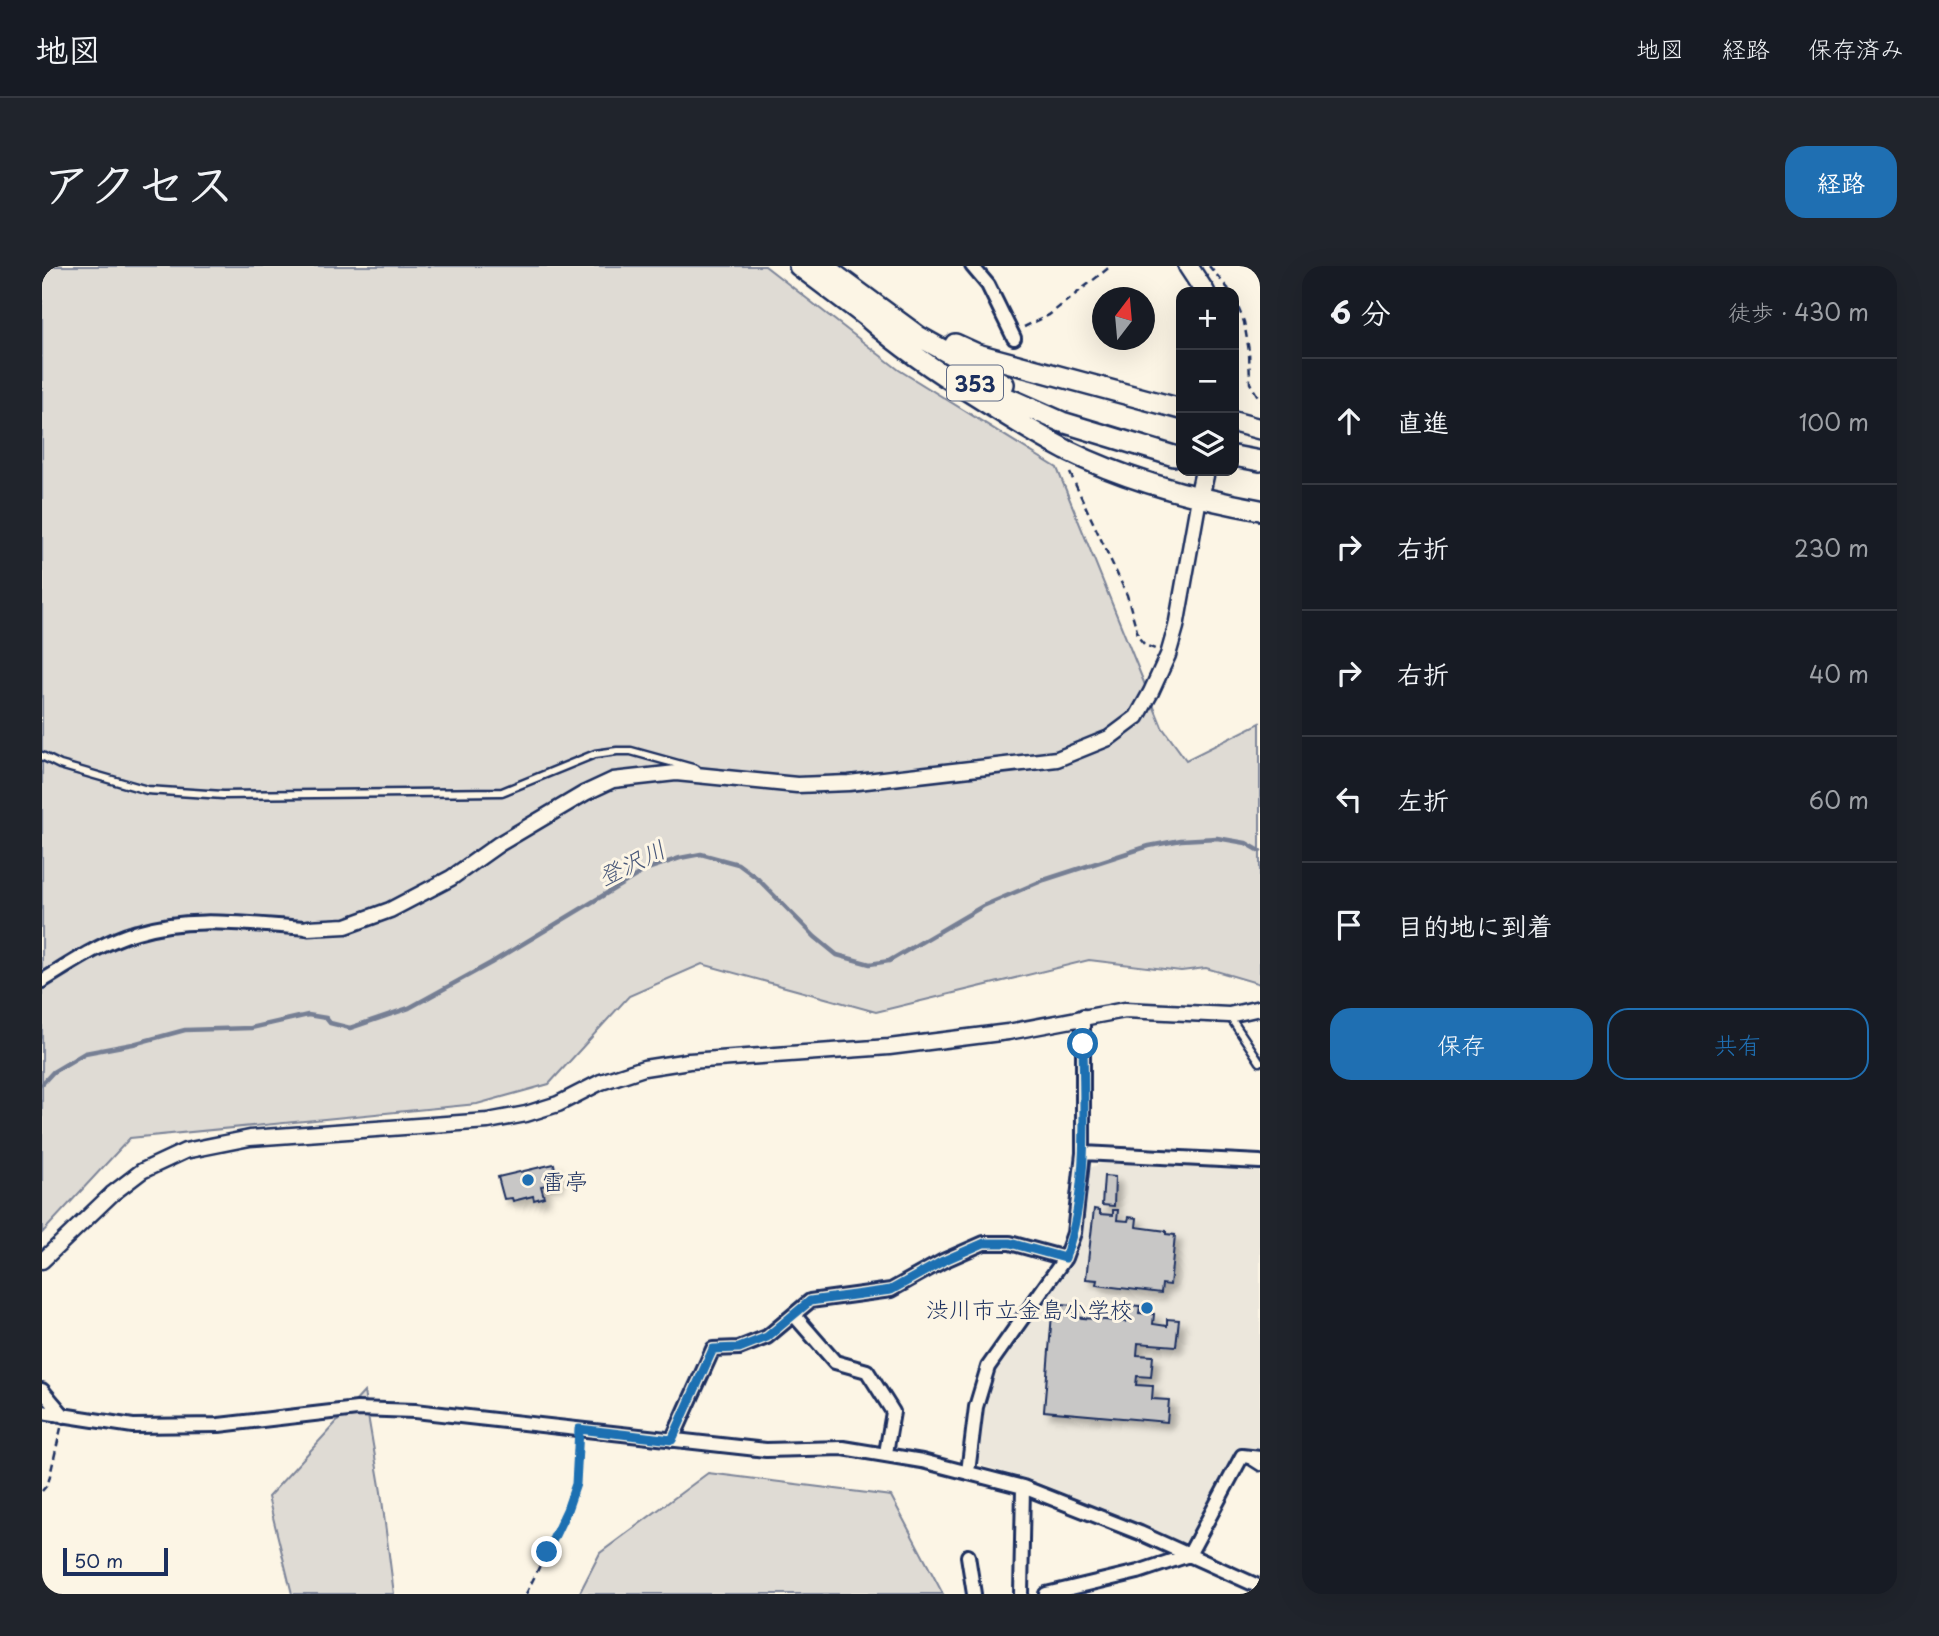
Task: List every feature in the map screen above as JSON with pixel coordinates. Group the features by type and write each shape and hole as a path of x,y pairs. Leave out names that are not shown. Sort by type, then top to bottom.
{"highway":[{"name":"353","path":"799,266 903,343 995,394 1084,429 1176,450 1006,386 918,336 823,266"},
{"path":"864,298 927,332 977,354 1176,408"},
{"path":"870,320 923,363 1022,426 1068,451 1199,498 1260,510"},
{"path":"1239,423 1260,429"},
{"path":"1239,457 1260,461"},
{"path":"1239,469 1260,473"}],"main road":[{"path":"1188,266 1202,287"},
{"path":"1199,498 1204,476"}],"street":[{"path":"972,266 988,285 1013,335"},
{"path":"42,981 95,949 138,931 192,923 308,928 346,926 390,910 450,878 499,844 585,793 613,780 676,773 797,785 849,783 1057,759 1109,738 1137,717 1168,655 1176,627 1199,498"},
{"path":"42,1261 132,1178 185,1151 250,1138 488,1121 526,1114 558,1104 601,1082 644,1068 689,1061 889,1046 1008,1032 1125,1010 1229,1016 1260,1008"},
{"path":"968,1472 976,1407 988,1367 1065,1258 1074,1233 1083,1153 1083,1016"},
{"path":"1083,1153 1260,1162"},
{"path":"672,1440 713,1349 739,1348 767,1337 810,1301 891,1290 943,1261 984,1243 1010,1243 1065,1258"},
{"path":"794,1315 835,1362 867,1371 892,1412 886,1453"},
{"path":"42,1390 64,1416"},
{"path":"42,1412 133,1426 206,1425 357,1409 415,1411 766,1450 843,1448 886,1453 1023,1487 1260,1587"},
{"path":"1046,1594 1138,1572 1189,1555 1241,1456 1260,1458"},
{"path":"1021,1594 1023,1487"},
{"path":"968,1556 974,1594"}],"lane":[{"path":"42,756 60,765 147,790 212,795 502,792 595,754 617,751 631,751 666,759 720,777"},
{"path":"1229,1016 1260,1062"},
{"path":"1241,1456 1260,1467"}],"path":[{"path":"1013,335 1049,315 1111,266"},
{"path":"1209,266 1227,287"},
{"path":"1239,310 1249,351 1250,383 1260,401"},
{"path":"1070,473 1127,595 1139,638 1145,645 1168,655"},
{"path":"42,1491 48,1485 64,1416"},
{"path":"526,1594 572,1497 576,1484 579,1429"}],"shaded area":[{"path":"42,266 765,266 899,370 1057,468 1162,727 1186,760 1260,723 1260,984 1206,968 1181,971 1089,960 876,1012 702,964 629,996 549,1084 477,1104 130,1138 42,1233"},
{"name":"渋川市立金島小学校","path":"1102,1163 1260,1169 1260,1454 1235,1452 1190,1544 1180,1543 1035,1481 983,1466 978,1459 985,1400 997,1363 1078,1245 1088,1169"},
{"path":"364,1392 381,1492 394,1594 292,1594 268,1497"},
{"path":"708,1473 891,1496 943,1594 579,1594 600,1553"}],"building":[{"name":"雷亭","path":"554,1164 558,1183 541,1186 544,1197 534,1200 533,1196 513,1201 512,1198 504,1199 498,1177"},
{"path":"1104,1176 1115,1177 1114,1206 1102,1205"},
{"path":"1094,1209 1100,1210 1100,1214 1113,1215 1113,1210 1118,1210 1117,1220 1137,1218 1136,1227 1166,1231 1166,1234 1175,1235 1170,1285 1162,1284 1161,1293 1096,1285 1097,1280 1086,1279"},
{"path":"1062,1304 1074,1305 1073,1317 1126,1322 1128,1305 1140,1306 1139,1313 1154,1314 1153,1324 1167,1326 1167,1319 1179,1320 1176,1346 1138,1343 1137,1355 1153,1356 1151,1377 1137,1376 1136,1385 1153,1386 1152,1399 1169,1400 1167,1422 1044,1411 1052,1314 1061,1315"}],"waterway":[{"name":"登沢川","path":"42,1084 53,1072 85,1053 185,1030 251,1028 308,1015 326,1018 330,1023 350,1028 409,1008 491,963 647,869 680,858 701,854 738,864 757,878 815,937 837,955 870,964 889,961 983,906 1044,880 1149,846 1181,840 1217,838 1246,843 1260,851"}],"place":[{"name":"雷亭","path":"528,1180"},
{"name":"渋川市立金島小学校","path":"1147,1308"}],"route":[{"path":"547,1552 576,1484 579,1429 672,1440 713,1349 739,1348 767,1337 810,1301 891,1290 943,1261 984,1243 1010,1243 1065,1258 1074,1233 1083,1153 1083,1044"}]}
